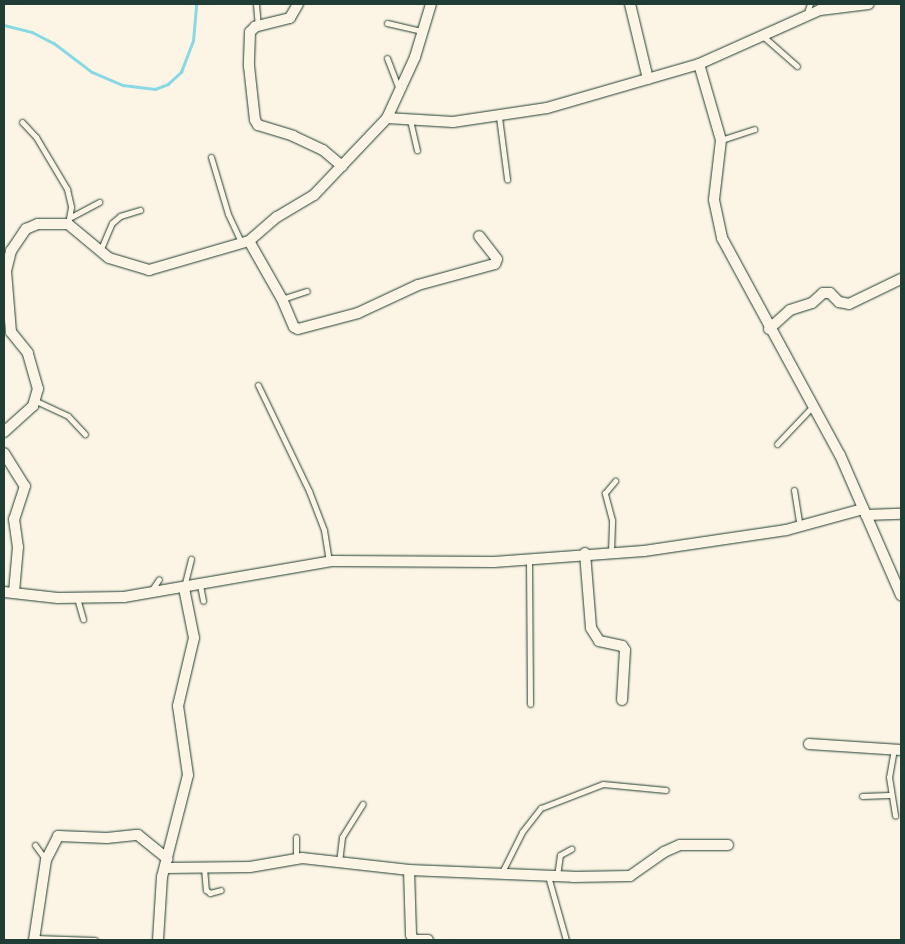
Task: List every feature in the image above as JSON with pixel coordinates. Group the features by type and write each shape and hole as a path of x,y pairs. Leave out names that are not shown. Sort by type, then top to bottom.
{"street":[{"path":"298,4 290,18 258,26 250,32 248,47 256,124 316,146 342,166"},
{"path":"4,432 24,416 36,401 38,389 28,354 7,332 6,271 11,251 31,226 69,221 109,258 149,270 245,242 277,217 310,198 386,118 400,92 424,31 430,4"},
{"path":"630,4 648,79"},
{"path":"386,118 453,122 499,117 547,108 698,64 764,37 806,16 832,7 870,4"},
{"path":"698,64 721,140 715,187 718,225 768,329 814,405 901,596"},
{"path":"245,242 282,298 294,327 298,330 358,313 412,287 495,264 496,259 479,236"},
{"path":"768,329 790,310 812,303 823,293 830,293 839,302 850,304 901,279"},
{"path":"4,453 25,486 14,519 18,547 9,592 77,598 149,593 184,588 329,561 494,562 703,544 864,512 901,514"},
{"path":"585,553 591,628 599,641 622,646 625,650 622,700"},
{"path":"158,940 159,894 188,775 178,706 194,638 184,588"},
{"path":"809,744 898,749"},
{"path":"35,939 46,860 55,840 65,835 108,838 138,835 166,864 204,868 250,867 296,859 409,870 552,875 630,876 680,845 728,845"},
{"path":"409,870 412,935 414,940 428,940"}],"lane":[{"path":"256,4 258,26"},
{"path":"806,16 810,4"},
{"path":"387,23 424,31"},
{"path":"764,37 797,66"},
{"path":"387,58 400,92"},
{"path":"499,117 507,179"},
{"path":"410,119 417,150"},
{"path":"22,122 36,137 67,189 69,221 99,202"},
{"path":"721,140 754,130"},
{"path":"211,157 228,214 245,242"},
{"path":"100,251 112,223 120,216 140,210"},
{"path":"282,298 307,291"},
{"path":"258,385 309,491 324,530 329,561"},
{"path":"36,401 57,409 85,434"},
{"path":"777,444 814,405"},
{"path":"611,552 612,520 605,493 615,481"},
{"path":"794,490 800,526"},
{"path":"529,558 530,704"},
{"path":"184,588 191,559"},
{"path":"149,593 159,579"},
{"path":"200,585 203,601"},
{"path":"77,598 83,619"},
{"path":"895,816 889,795 890,762 898,749"},
{"path":"502,872 522,832 541,808 603,784 666,790"},
{"path":"862,796 889,795"},
{"path":"339,862 342,836 363,804"},
{"path":"296,837 296,859"},
{"path":"35,845 46,860"},
{"path":"566,940 552,875 560,855 571,849"},
{"path":"204,868 206,890 210,893 221,890"},
{"path":"35,939 95,940"}],"waterway":[{"path":"4,25 32,32 54,43 92,72 123,85 155,89 168,84 181,72 193,41 196,4"}]}
